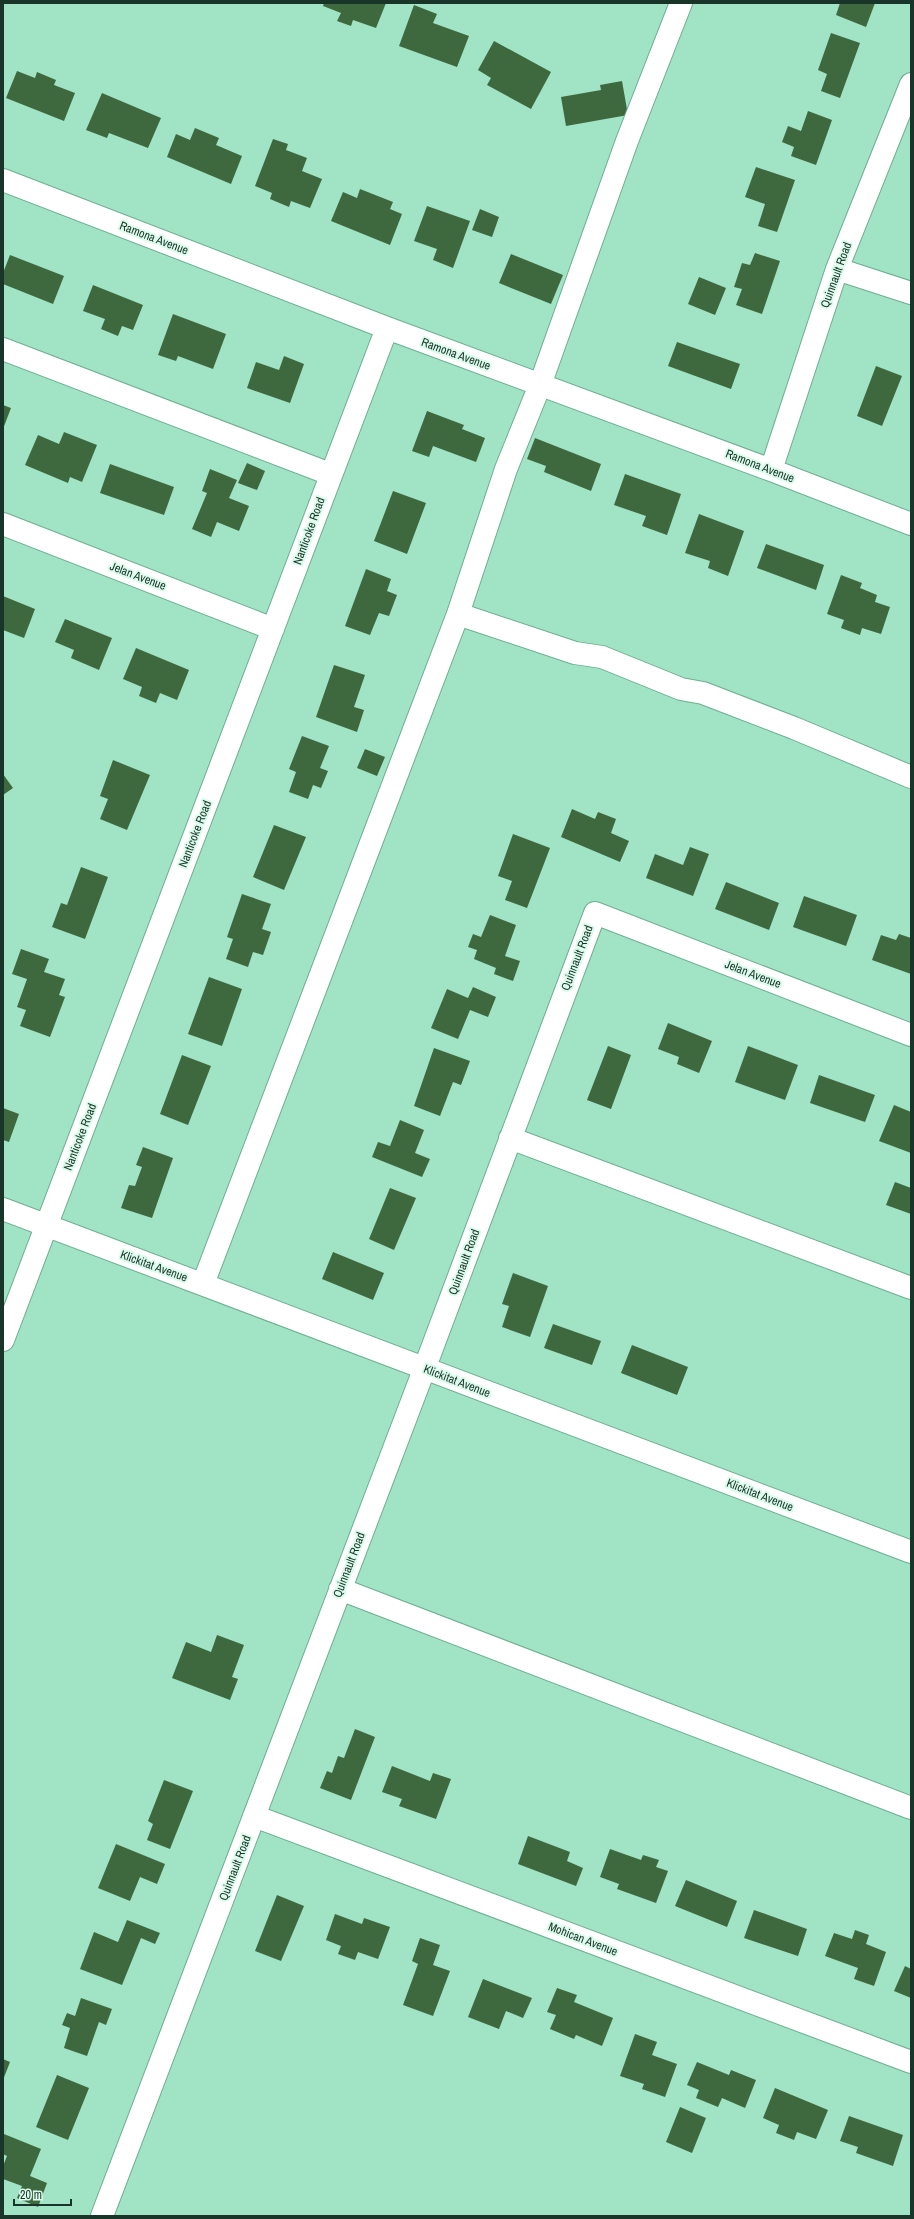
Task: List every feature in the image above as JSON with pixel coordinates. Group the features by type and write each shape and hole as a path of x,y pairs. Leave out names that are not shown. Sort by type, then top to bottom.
{"street":[{"path":"202,1284 458,614 506,469 540,385 625,149 681,3"},
{"name":"Quinnault Road","path":"771,470 837,269 911,84"},
{"name":"Ramona Avenue","path":"3,180 387,328 771,470 911,524"},
{"path":"837,269 911,293"},
{"name":"Nanticoke Road","path":"3,1340 273,629 330,474 387,328"},
{"path":"3,349 330,474"},
{"name":"Jelan Avenue","path":"3,524 273,629"},
{"path":"458,614 575,653 602,657 681,689 703,693 794,728 911,777"},
{"name":"Quinnault Road","path":"102,2216 424,1368 594,913"},
{"name":"Jelan Avenue","path":"594,913 911,1035"},
{"path":"510,1138 911,1288"},
{"name":"Klickitat Avenue","path":"3,1210 911,1552"},
{"path":"340,1589 911,1808"},
{"name":"Mohican Avenue","path":"254,1816 911,2062"}],"building":[{"path":"324,3 386,3 376,28 353,20 351,26 337,21 341,13 323,6"},
{"path":"840,3 875,3 866,27 836,15"},
{"path":"414,5 437,14 433,23 469,36 457,67 399,46"},
{"path":"831,33 860,43 840,98 821,91 827,74 818,70"},
{"path":"494,41 551,72 531,109 487,85 491,78 478,70"},
{"path":"17,71 35,78 37,72 56,80 54,85 75,93 64,121 6,98"},
{"path":"622,81 628,115 566,126 561,97 601,90 600,85"},
{"path":"102,93 161,118 148,148 109,133 107,138 86,130"},
{"path":"808,111 832,120 816,165 791,156 794,147 782,142 788,126 801,131"},
{"path":"195,128 219,138 216,145 242,156 231,184 167,157 176,134 190,140"},
{"path":"273,139 288,144 286,150 307,158 302,171 322,179 310,208 291,201 289,207 270,199 272,193 255,186"},
{"path":"756,167 795,180 777,232 758,226 765,204 745,197"},
{"path":"360,189 393,202 390,209 402,214 390,245 331,221 343,192 357,198"},
{"path":"427,206 470,221 453,268 433,260 437,249 414,241"},
{"path":"480,209 499,217 492,237 472,230"},
{"path":"755,253 780,261 762,314 736,305 742,289 734,287 742,263 750,265"},
{"path":"511,254 563,275 551,304 499,283"},
{"path":"10,255 64,276 53,304 3,284 3,273"},
{"path":"699,277 726,288 715,315 688,304"},
{"path":"93,285 143,305 133,330 122,326 118,336 101,329 105,319 83,311"},
{"path":"173,314 226,334 213,369 178,356 176,361 158,355"},
{"path":"677,342 740,364 731,389 668,366"},
{"path":"284,356 304,364 290,403 247,388 256,362 279,370"},
{"path":"876,366 902,376 882,426 857,416"},
{"path":"3,405 11,408 3,429"},
{"path":"427,411 464,425 462,429 485,438 476,462 433,446 429,457 412,451"},
{"path":"64,432 97,445 82,482 70,477 68,483 25,465 38,435 59,444"},
{"path":"535,438 601,464 591,491 544,472 546,466 527,459"},
{"path":"247,463 265,471 257,490 238,483"},
{"path":"110,464 174,487 164,515 100,493"},
{"path":"210,469 237,480 229,498 249,506 239,531 217,522 211,537 192,529 207,493 202,491"},
{"path":"625,474 681,494 667,535 642,526 646,516 614,505"},
{"path":"393,491 426,503 407,554 374,541"},
{"path":"699,514 744,531 728,576 708,568 710,561 685,553"},
{"path":"766,544 824,565 816,590 757,568"},
{"path":"366,569 391,579 387,591 397,595 389,616 379,613 370,635 345,626"},
{"path":"841,575 862,583 860,588 877,595 875,602 890,607 881,634 862,628 860,635 841,628 844,620 827,614"},
{"path":"3,596 35,609 24,638 3,630"},
{"path":"65,619 112,638 99,670 71,658 74,650 55,642"},
{"path":"136,648 189,670 177,700 160,693 156,703 139,696 142,687 123,679"},
{"path":"334,665 365,675 354,707 364,710 357,732 316,717"},
{"path":"302,736 329,746 320,768 328,771 321,788 313,785 308,799 289,792 296,772 289,769"},
{"path":"365,749 385,757 377,776 357,768"},
{"path":"113,760 150,775 127,830 100,819 108,799 100,796"},
{"path":"3,774 13,788 3,795"},
{"path":"572,809 595,819 598,812 616,819 611,833 629,841 620,862 561,837"},
{"path":"274,825 306,837 284,890 253,877"},
{"path":"513,834 550,848 527,908 505,900 512,881 498,876"},
{"path":"690,847 709,854 693,896 646,878 655,854 683,865"},
{"path":"81,867 108,877 85,939 52,927 61,903 67,905"},
{"path":"726,882 779,903 769,930 715,909"},
{"path":"242,894 271,904 262,929 271,932 263,955 253,952 248,967 226,959 233,939 227,937"},
{"path":"804,896 857,915 846,946 793,927"},
{"path":"490,915 516,925 505,956 520,961 513,981 494,974 496,968 474,959 477,950 468,947 473,934 481,937"},
{"path":"899,934 911,938 911,974 872,960 881,935 896,940"},
{"path":"21,949 49,959 44,972 65,979 59,995 65,997 50,1037 20,1026 26,1010 17,1007 27,979 12,974"},
{"path":"209,977 242,989 222,1046 188,1034"},
{"path":"473,987 496,997 488,1017 470,1010 458,1039 431,1028 447,989 468,998"},
{"path":"668,1023 712,1041 699,1073 677,1064 679,1057 658,1049"},
{"path":"608,1046 631,1055 611,1109 587,1100"},
{"path":"748,1046 798,1065 785,1100 735,1082"},
{"path":"434,1048 470,1061 461,1085 453,1082 440,1116 414,1106"},
{"path":"182,1055 211,1066 188,1125 160,1114"},
{"path":"819,1075 875,1095 865,1122 810,1103"},
{"path":"894,1105 911,1112 911,1153 879,1141"},
{"path":"3,1108 19,1114 9,1142 3,1140"},
{"path":"400,1120 424,1130 415,1153 430,1159 422,1177 372,1157 378,1142 390,1146"},
{"path":"143,1147 173,1158 152,1218 121,1208 129,1185 135,1186 142,1167 136,1165"},
{"path":"895,1182 911,1188 911,1214 886,1205"},
{"path":"390,1188 416,1198 394,1250 369,1239"},
{"path":"333,1252 384,1273 373,1300 322,1279"},
{"path":"513,1273 548,1286 530,1337 502,1327 509,1306 502,1304"},
{"path":"553,1324 601,1341 592,1365 544,1348"},
{"path":"632,1345 688,1367 677,1395 621,1373"},
{"path":"217,1635 244,1645 232,1677 238,1679 230,1700 172,1678 186,1642 211,1652"},
{"path":"355,1729 375,1737 351,1800 320,1788 327,1771 332,1773 338,1756 344,1758"},
{"path":"392,1766 430,1781 433,1773 451,1779 436,1819 399,1806 402,1799 382,1792"},
{"path":"164,1780 193,1791 170,1849 147,1840 153,1824 148,1821"},
{"path":"528,1836 570,1852 567,1861 583,1868 576,1886 518,1864"},
{"path":"116,1844 165,1864 157,1884 140,1877 130,1901 98,1888"},
{"path":"610,1849 641,1860 643,1855 659,1860 656,1867 668,1871 656,1903 617,1889 619,1884 600,1877"},
{"path":"686,1880 737,1901 727,1927 675,1906"},
{"path":"277,1895 304,1906 281,1961 255,1951"},
{"path":"754,1910 807,1929 798,1956 744,1938"},
{"path":"335,1914 362,1924 364,1918 390,1927 378,1959 358,1952 355,1960 338,1954 341,1946 326,1940"},
{"path":"127,1920 160,1933 155,1944 141,1938 122,1985 80,1969 94,1932 118,1942"},
{"path":"855,1930 869,1935 866,1944 886,1952 874,1986 854,1979 858,1968 825,1956 834,1933 852,1939"},
{"path":"420,1938 440,1945 433,1965 450,1971 433,2016 403,2005 418,1964 412,1961"},
{"path":"905,1966 911,1969 911,1998 894,1991"},
{"path":"483,1979 532,1998 523,2018 506,2011 499,2029 468,2017"},
{"path":"557,1988 577,1995 574,2002 613,2018 602,2046 576,2035 574,2039 550,2029 556,2015 547,2012"},
{"path":"81,1998 112,2009 106,2025 99,2022 87,2056 64,2048 70,2028 62,2025 67,2013 75,2016"},
{"path":"635,2034 657,2042 652,2055 677,2064 665,2097 642,2089 644,2084 620,2076"},
{"path":"3,2059 10,2062 3,2080"},
{"path":"697,2062 729,2075 731,2070 756,2080 745,2108 722,2098 718,2107 696,2098 699,2090 687,2085"},
{"path":"57,2075 89,2088 68,2140 36,2127"},
{"path":"775,2088 828,2110 816,2139 797,2132 794,2140 776,2133 779,2125 763,2118"},
{"path":"680,2107 706,2118 692,2153 666,2142"},
{"path":"849,2116 903,2135 893,2166 856,2153 858,2147 840,2141"},
{"path":"4,2134 41,2149 30,2176 47,2183 38,2207 17,2198 22,2186 3,2179 3,2166 7,2156 3,2154"}]}
